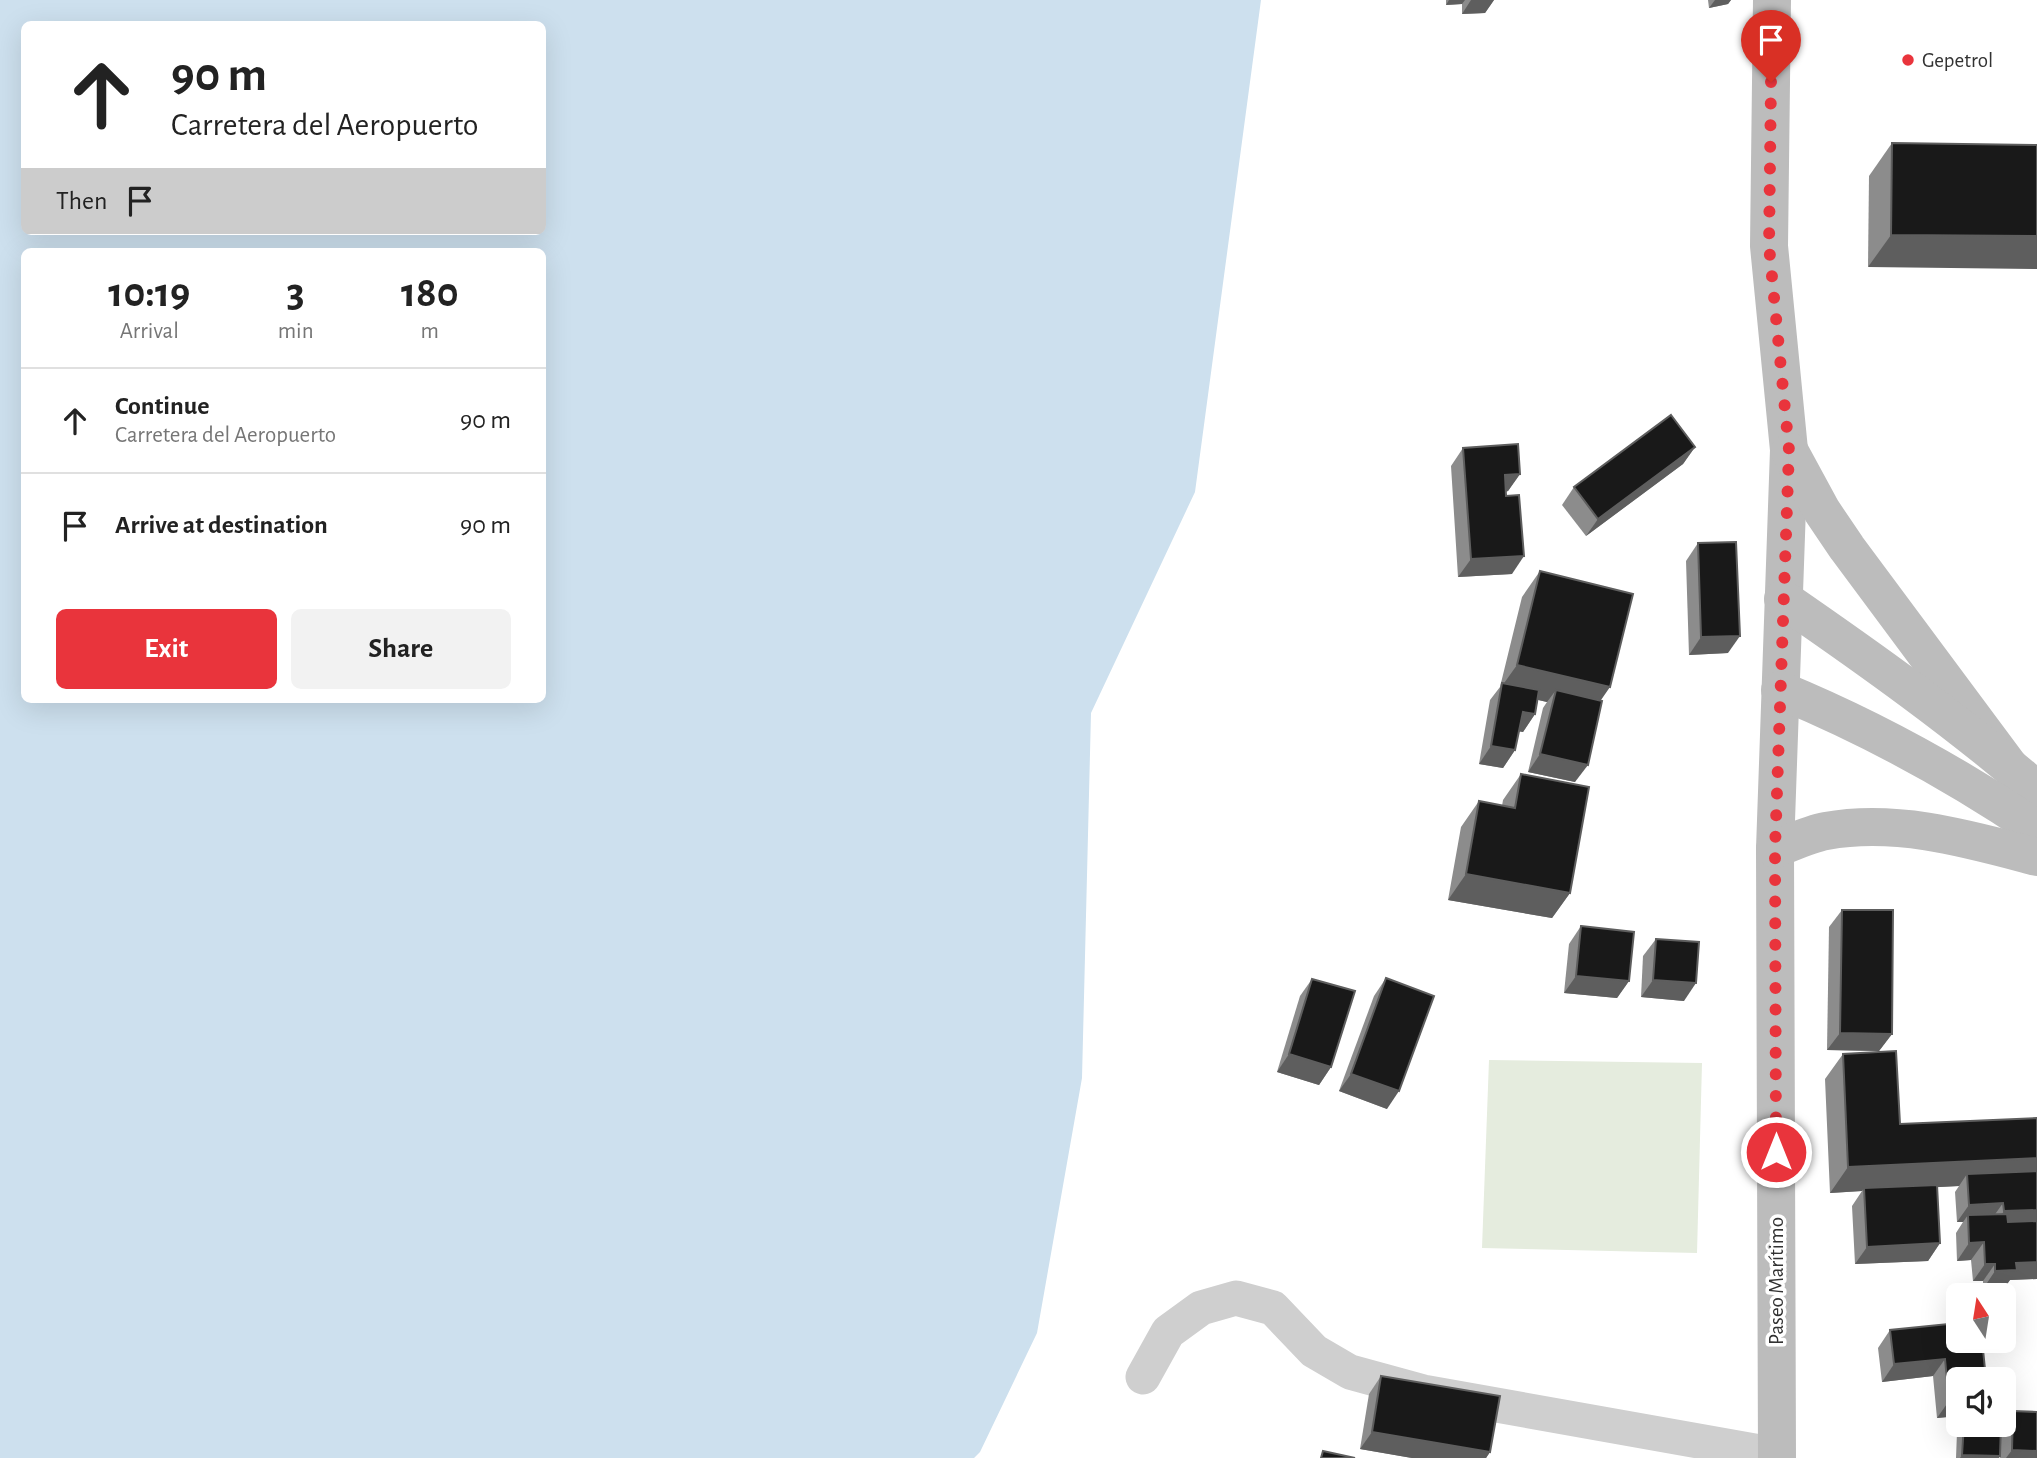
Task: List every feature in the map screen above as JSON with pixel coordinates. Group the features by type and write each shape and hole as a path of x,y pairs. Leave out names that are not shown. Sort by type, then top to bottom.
{"main road":[{"path":"1772,0 1769,246 1789,450 1822,511 1847,548 2023,778"},
{"name":"Paseo Marítimo","path":"1777,1456 1775,849 1789,450"},
{"path":"1783,600 1864,655 2023,778"},
{"path":"1780,690 1828,710 1928,763 2037,829"},
{"path":"1775,849 1824,831 1874,827 1956,835 2037,856"}],"street":[{"path":"1143,1377 1168,1332 1200,1308 1236,1298 1273,1308 1314,1351 1350,1372 1423,1392 1777,1456"}],"shaded area":[{"path":"1489,1060 1702,1063 1697,1253 1482,1248"}],"water":[{"path":"0,0 1261,0 1195,492 1091,713 1082,1078 1037,1333 980,1452 974,1458 0,1458"}],"building":[{"path":"1892,143 2037,145 2037,236 1891,235"},
{"path":"1671,415 1695,447 1598,519 1574,487"},
{"path":"1518,444 1520,474 1505,475 1506,496 1519,495 1524,556 1471,559 1463,448"},
{"path":"1736,542 1740,636 1701,637 1698,543"},
{"path":"1540,571 1633,594 1610,687 1517,665"},
{"path":"1502,683 1539,690 1535,714 1523,712 1515,750 1491,746"},
{"path":"1556,690 1602,701 1588,765 1540,754"},
{"path":"1521,774 1589,787 1570,893 1466,874 1479,801 1515,808"},
{"path":"1842,910 1893,910 1892,1034 1840,1033"},
{"path":"1581,926 1634,932 1629,981 1576,976"},
{"path":"1656,939 1699,942 1696,983 1653,980"},
{"path":"1386,978 1434,996 1399,1091 1351,1074"},
{"path":"1312,979 1355,991 1331,1067 1289,1054"},
{"path":"1896,1051 1900,1124 2037,1118 2037,1158 1848,1167 1843,1054"},
{"path":"2037,1171 2037,1210 2004,1211 2003,1203 1969,1205 1967,1174"},
{"path":"1937,1185 1940,1243 1867,1247 1864,1188"},
{"path":"2007,1214 2008,1222 2037,1221 2037,1262 2016,1263 2017,1270 1995,1271 1995,1264 1985,1264 1984,1242 1969,1243 1968,1215"},
{"path":"1946,1324 1946,1353 1983,1353 1985,1367 1946,1367 1946,1370 1945,1359 1894,1364 1890,1330"},
{"path":"1381,1376 1500,1396 1490,1452 1372,1432"},
{"path":"2016,1411 2037,1412 2037,1451 2012,1450 2012,1437 2016,1437"},
{"path":"1963,1437 2001,1437 2000,1456 1962,1455"},
{"path":"1323,1451 1355,1458 1321,1458"}],"place":[{"name":"Gepetrol","path":"1908,60"}],"route":[{"path":"1771,82 1769,246 1789,450 1775,849 1776,1152"}]}
